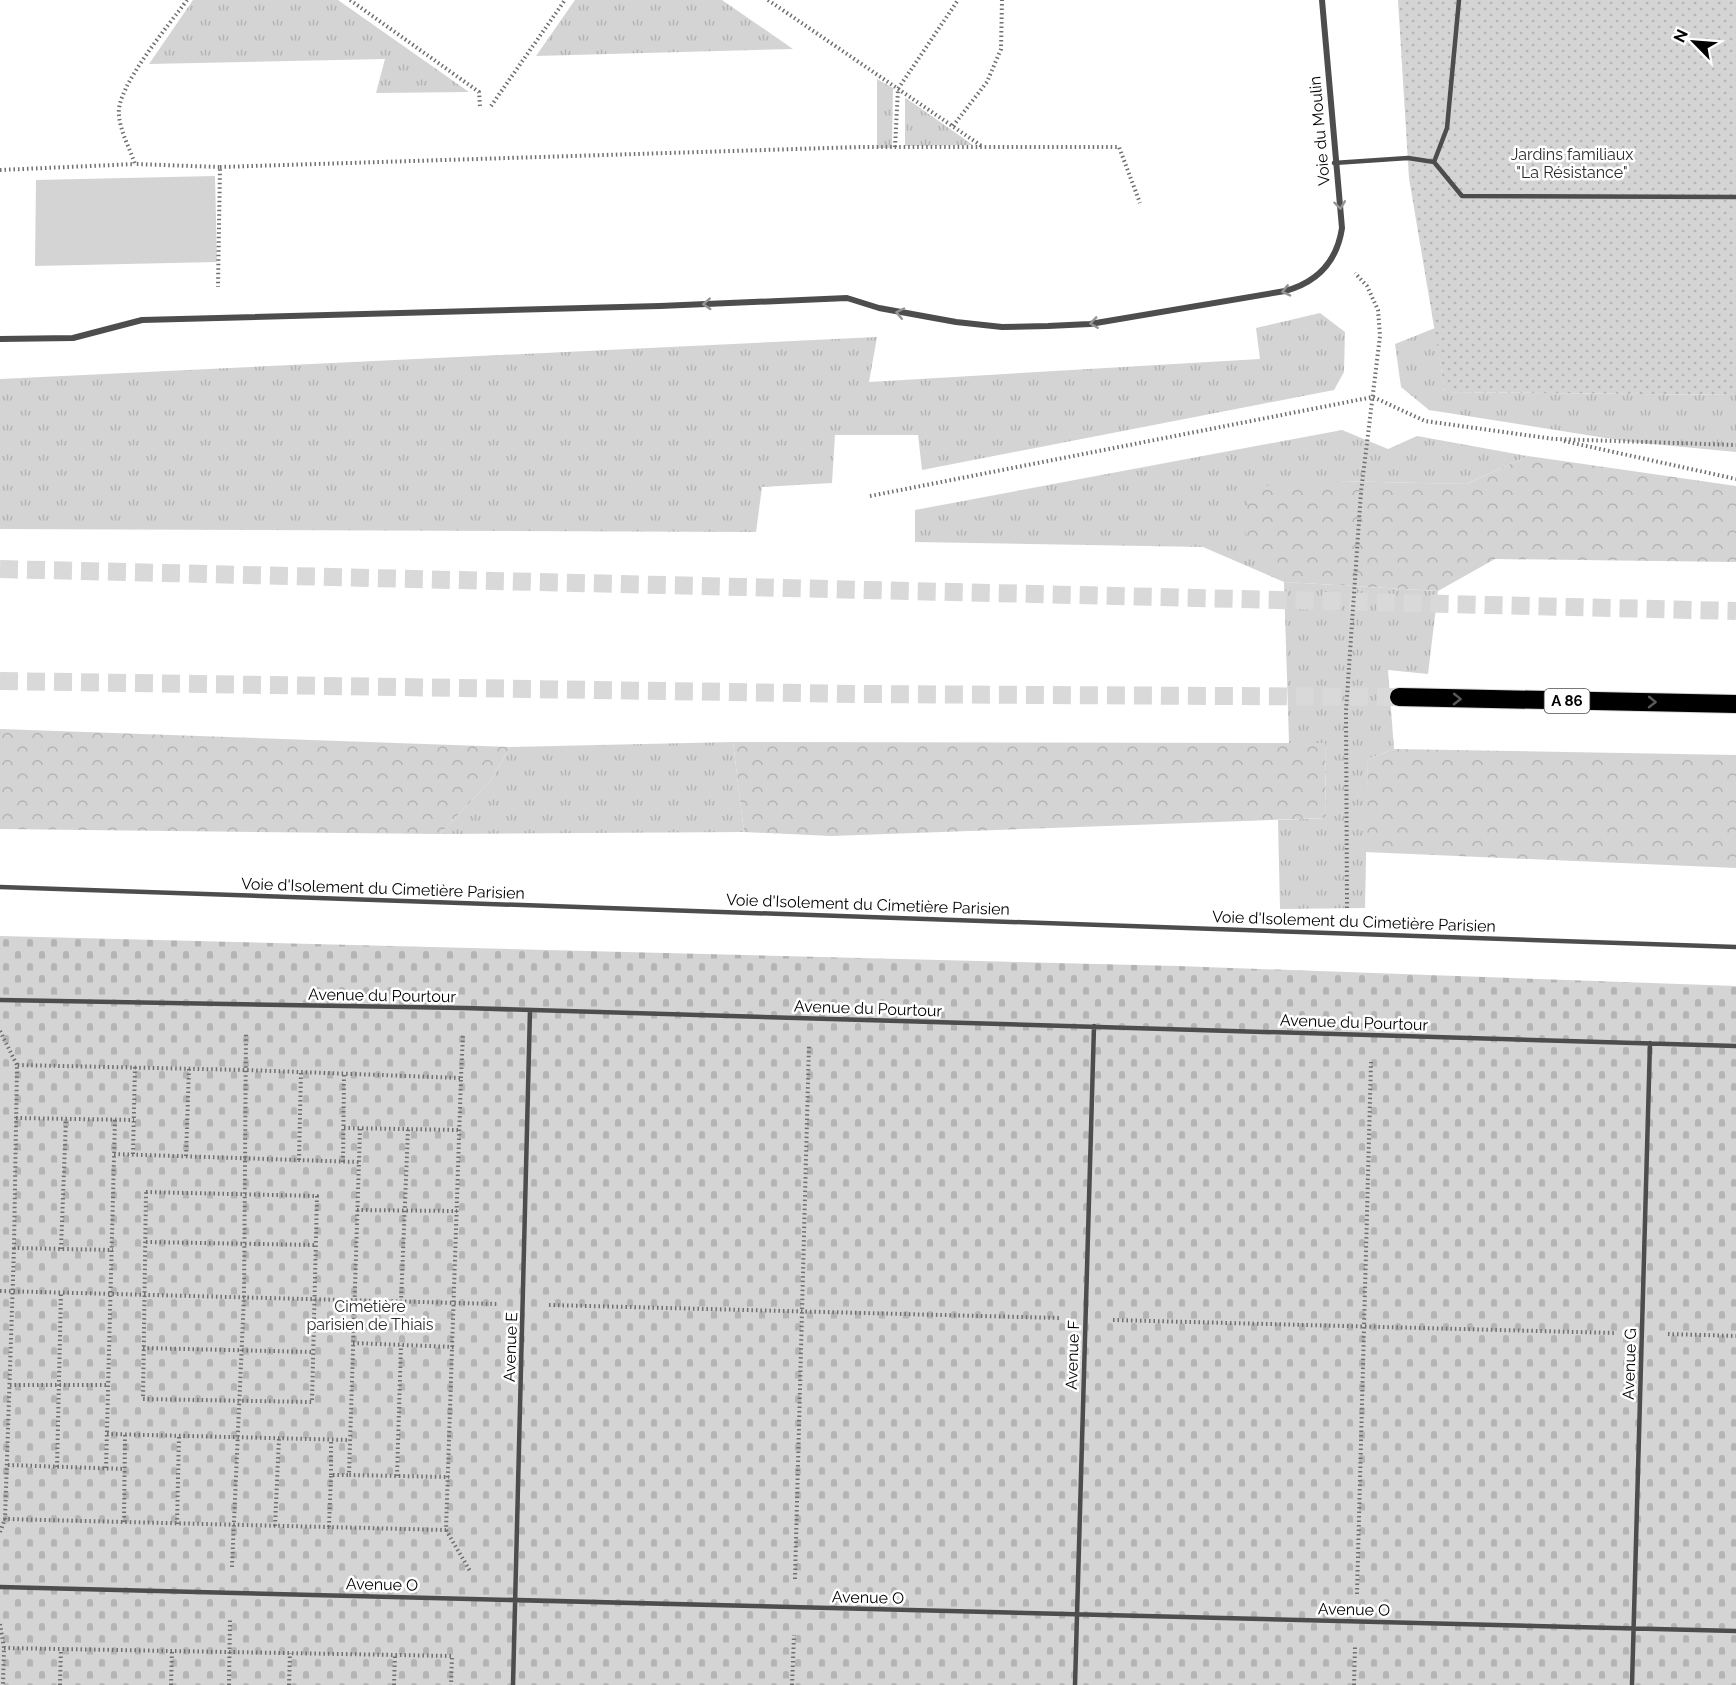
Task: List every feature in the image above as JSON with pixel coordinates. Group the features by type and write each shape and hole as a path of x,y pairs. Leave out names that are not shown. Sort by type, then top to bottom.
{"highway":[{"name":"A 86","path":"1399,697 1736,704"}],"street":[{"name":"Voie du Moulin","path":"1322,0 1342,228 1334,259"},
{"path":"0,339 73,338 142,320 660,306 847,298 879,308 956,322 1002,327 1090,324 1292,290 1317,276 1334,259"}],"lane":[{"path":"1434,162 1447,128 1459,0"},
{"path":"1335,163 1408,159 1434,162 1462,196 1736,197"},
{"name":"Voie d'Isolement du Cimetière Parisien","path":"0,887 1736,947"},
{"name":"Avenue du Pourtour","path":"0,1000 464,1008 1736,1046"},
{"name":"Avenue E","path":"513,1685 530,1010"},
{"name":"Avenue F","path":"1075,1685 1094,1026"},
{"name":"Avenue G","path":"1632,1685 1650,1044"},
{"name":"Avenue O","path":"0,1587 1736,1631"}],"path":[{"path":"135,164 118,114 120,101 140,63 187,0"},
{"path":"350,0 479,92 480,106"},
{"path":"491,106 565,0"},
{"path":"768,0 984,147"},
{"path":"895,147 898,89 958,0"},
{"path":"953,126 987,82 1000,49 1002,0"},
{"path":"0,170 135,164 220,166 895,147 1119,147 1140,203"},
{"path":"218,287 220,166"},
{"path":"1334,259 1353,271 1367,286 1378,310 1380,336 1361,492 1346,711 1347,933"},
{"path":"870,496 1373,397 1425,421 1554,439 1736,479"},
{"path":"1554,439 1736,445"},
{"path":"229,1685 244,1296 243,1194 247,1004"},
{"path":"464,1008 446,1530 486,1599"},
{"path":"792,1685 810,1018"},
{"path":"0,1031 18,1065 8,1465 5,1519 0,1532"},
{"path":"1354,1685 1372,1035"},
{"path":"18,1065 301,1071 461,1078"},
{"path":"133,1154 135,1067"},
{"path":"186,1156 189,1069"},
{"path":"299,1161 301,1071"},
{"path":"344,1073 344,1162"},
{"path":"16,1118 134,1120"},
{"path":"61,1249 66,1119"},
{"path":"106,1468 115,1119"},
{"path":"344,1128 459,1130"},
{"path":"349,1475 360,1128"},
{"path":"401,1302 408,1129"},
{"path":"114,1154 359,1162"},
{"path":"146,1192 317,1196 312,1402 143,1399 146,1242 146,1192"},
{"path":"357,1210 457,1211"},
{"path":"146,1242 316,1245"},
{"path":"14,1248 113,1250"},
{"path":"0,1290 1736,1336"},
{"path":"57,1467 61,1292"},
{"path":"353,1343 454,1347"},
{"path":"397,1476 400,1345"},
{"path":"143,1348 313,1352"},
{"path":"10,1385 109,1385"},
{"path":"107,1434 350,1440"},
{"path":"124,1522 125,1435"},
{"path":"177,1524 179,1436"},
{"path":"275,1526 279,1438"},
{"path":"329,1527 331,1440"},
{"path":"8,1465 125,1469"},
{"path":"331,1475 449,1477"},
{"path":"5,1519 446,1530"},
{"path":"0,1624 4,1648 3,1685"},
{"path":"4,1648 452,1656 452,1685"},
{"path":"60,1685 61,1649"},
{"path":"171,1685 172,1651"},
{"path":"289,1685 290,1653"},
{"path":"394,1685 395,1655"}],"green space":[{"path":"193,0 338,0 469,92 376,93 385,59 149,64"},
{"path":"575,0 722,0 793,49 536,56"},
{"name":"Jardins familiaux \"La Résistance\"","path":"1398,0 1736,0 1736,395 1445,392 1409,178"},
{"path":"877,79 893,88 892,148 877,148"},
{"path":"905,98 913,103 973,145 905,146"},
{"path":"215,176 217,262 35,266 36,180"},
{"path":"1320,313 1345,332 1344,372 1334,390 922,470 918,435 835,435 832,483 762,487 756,532 0,529 0,379 877,337 869,382 1260,359 1256,328"},
{"path":"1435,328 1445,392 1736,395 1736,452 1631,442 1429,410 1401,387 1395,344"},
{"path":"1342,430 1388,449 1417,436 1528,456 1466,484 1337,481 1285,582 1438,591 1428,674 1388,670 1394,749 1368,759 1365,908 1280,909 1278,820 1326,818 1325,743 1289,743 1284,582 1203,547 915,542 915,510"},
{"path":"1528,456 1736,486 1736,562 1495,559 1438,591 1285,582 1245,533 1249,487 1337,481 1466,484"},
{"path":"0,729 510,747 492,779 440,834 0,829"},
{"path":"733,742 744,832 440,834 492,779 510,747"},
{"path":"733,742 1325,743 1326,818 831,836 744,832"},
{"path":"1394,749 1736,755 1736,868 1365,852 1368,759"},
{"name":"Cimetière parisien de Thiais","path":"0,936 1177,966 1736,986 1736,1685 0,1685"}],"tunnel":[{"path":"0,569 1736,611"},
{"path":"0,681 861,694 1399,697"}]}
